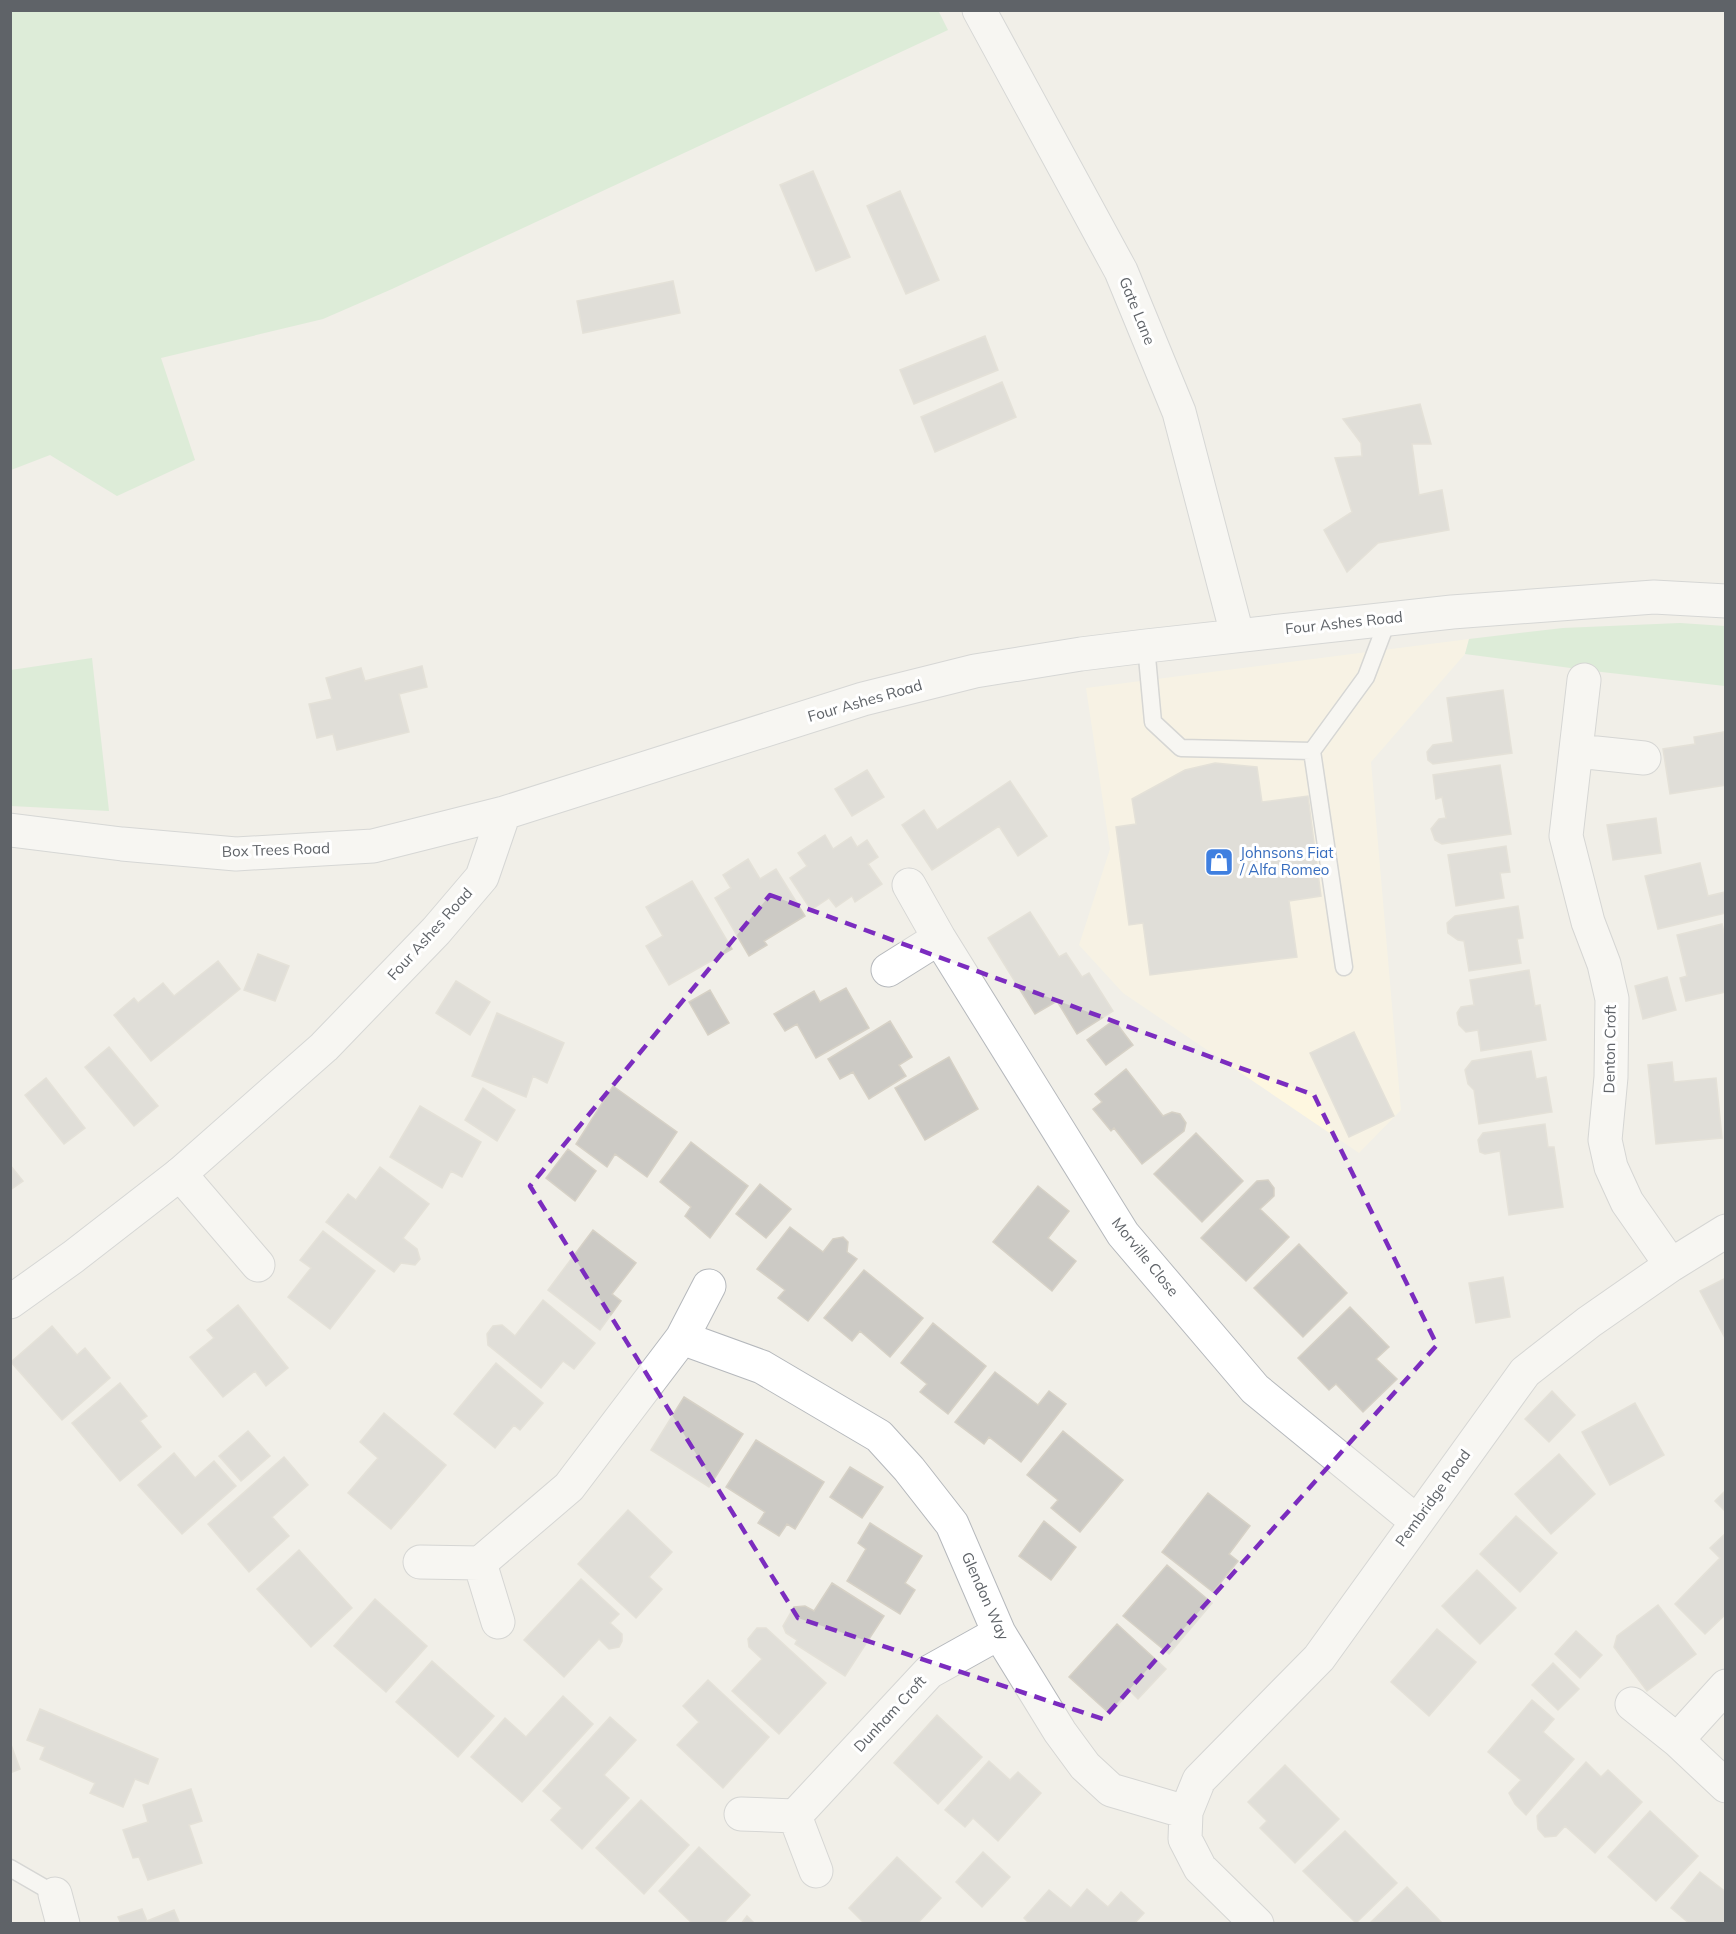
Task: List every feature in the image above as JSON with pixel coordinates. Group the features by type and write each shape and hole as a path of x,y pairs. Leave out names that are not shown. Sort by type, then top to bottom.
{"street":[{"name":"Gate Lane","path":"979,10 1121,271 1130,292 1179,412 1237,634"},
{"name":"Four Ashes Road","path":"10,1302 73,1257 180,1174 324,1047 436,931 482,877 504,813 863,699 975,671 1081,654 1237,634 1388,619 1654,597 1725,601"},
{"name":"Denton Croft","path":"1584,680 1566,836 1588,922 1604,964 1612,999 1611,1077 1605,1140 1611,1167 1627,1202 1671,1265"},
{"path":"1577,751 1644,758"},
{"name":"Box Trees Road","path":"10,830 122,844 236,854 373,846 504,813"},
{"name":"Morville Close","path":"909,885 939,938 1123,1234 1256,1389 1416,1521"},
{"path":"888,970 939,938"},
{"path":"180,1174 258,1265"},
{"name":"Pembridge Road","path":"1186,1812 1199,1780 1319,1658 1525,1372 1589,1322 1725,1231"},
{"path":"420,1562 480,1563 568,1487 682,1338 709,1286"},
{"name":"Glendon Way","path":"682,1338 762,1367 879,1436 909,1469 952,1524 999,1633 1060,1732 1084,1766 1111,1790 1186,1812"},
{"path":"480,1563 498,1622"},
{"name":"Dunham Croft","path":"795,1816 929,1672 999,1633"},
{"path":"1677,1740 1725,1686"},
{"path":"1632,1704 1677,1740 1725,1786"},
{"path":"1186,1812 1185,1839 1200,1868 1257,1923"},
{"path":"741,1814 795,1816 816,1871"}],"lane":[{"path":"1344,968 1312,751 1366,677 1388,619"},
{"path":"1146,646 1153,722 1181,748 1312,751"},
{"path":"10,1868 59,1909"}],"highlighted area":[{"path":"770,895 1314,1095 1437,1345 1103,1719 798,1618 530,1186"}],"shaded area":[{"path":"1469,639 1465,654 1371,762 1401,1110 1359,1153 1123,993 1079,945 1110,849 1086,688"}],"green space":[{"path":"938,10 948,30 392,289 323,319 161,358 195,460 117,496 50,455 11,470 11,11"},
{"path":"1680,623 1725,626 1725,686 1465,654 1469,639 1563,628"},
{"path":"92,658 109,811 11,806 11,670"}],"building":[{"path":"813,171 850,257 816,271 780,185"},
{"path":"900,191 939,280 906,294 867,206"},
{"path":"673,281 680,313 583,333 577,301"},
{"path":"985,336 998,370 914,404 900,370"},
{"path":"1002,382 1016,417 935,452 921,417"},
{"path":"1420,404 1431,444 1412,444 1419,495 1442,490 1449,530 1378,543 1347,572 1324,530 1352,512 1335,458 1362,456 1361,443 1343,419"},
{"path":"422,666 427,687 399,694 409,732 337,750 333,734 317,738 309,704 332,699 326,678 361,668 365,681"},
{"path":"1503,690 1512,753 1433,764 1428,760 1427,752 1433,745 1453,742 1447,698"},
{"path":"1724,732 1726,785 1670,794 1663,749 1695,744 1694,737"},
{"name":"Johnsons Fiat / Alfa Romeo","path":"1215,763 1257,767 1262,802 1308,796 1321,896 1289,901 1297,957 1150,975 1143,923 1129,925 1116,827 1136,824 1132,799 1185,770"},
{"path":"1500,765 1511,834 1442,844 1435,840 1431,829 1439,819 1446,818 1442,797 1436,799 1433,775"},
{"path":"867,770 884,797 852,816 835,789"},
{"path":"1010,781 1047,836 1018,856 999,826 932,870 902,825 924,810 937,830"},
{"path":"1656,818 1661,853 1613,860 1607,825"},
{"path":"825,835 833,849 851,837 857,847 867,840 878,857 868,864 882,884 855,902 852,896 836,907 829,898 811,910 790,878 807,866 798,853"},
{"path":"1506,846 1510,872 1500,873 1504,898 1456,906 1448,855"},
{"path":"748,859 760,879 776,869 805,916 764,941 767,945 749,956 715,898 731,888 723,875"},
{"path":"1700,863 1708,896 1725,892 1726,913 1658,929 1645,876"},
{"path":"692,881 732,949 669,985 646,946 663,936 646,907"},
{"path":"1518,906 1523,938 1517,939 1521,963 1469,971 1464,941 1448,933 1447,923 1455,916"},
{"path":"1030,912 1059,957 1066,953 1082,977 1089,973 1113,1011 1077,1034 1057,1001 1035,1014 988,938"},
{"path":"1722,924 1726,940 1726,992 1686,1001 1680,978 1687,976 1677,935"},
{"path":"258,954 289,966 275,1001 244,990"},
{"path":"218,961 240,989 151,1061 114,1015 134,998 138,1003 163,983 174,996"},
{"path":"1529,970 1535,1006 1540,1005 1546,1040 1481,1051 1478,1030 1466,1032 1459,1025 1457,1013 1461,1007 1474,1005 1470,980"},
{"path":"1667,977 1676,1010 1643,1019 1635,986"},
{"path":"456,981 490,1002 470,1035 436,1013"},
{"path":"846,988 869,1028 816,1058 797,1024 785,1031 774,1014 814,991 820,1002"},
{"path":"710,990 729,1023 708,1035 689,1002"},
{"path":"497,1013 564,1043 547,1083 533,1076 526,1097 472,1076"},
{"path":"1114,1020 1133,1045 1106,1065 1087,1040"},
{"path":"890,1021 912,1057 899,1065 906,1076 869,1099 853,1072 840,1079 828,1059"},
{"path":"1354,1032 1394,1116 1349,1137 1310,1053"},
{"path":"109,1047 158,1106 134,1126 85,1067"},
{"path":"1531,1051 1536,1079 1546,1077 1552,1112 1479,1124 1474,1090 1468,1084 1465,1070 1472,1061"},
{"path":"949,1057 978,1109 925,1140 895,1088"},
{"path":"1672,1062 1674,1082 1716,1078 1722,1138 1656,1144 1648,1065"},
{"path":"1126,1069 1163,1116 1172,1112 1180,1114 1186,1123 1184,1131 1142,1164 1114,1128 1111,1131 1093,1109 1102,1102 1095,1094"},
{"path":"46,1078 85,1128 64,1144 25,1095"},
{"path":"613,1086 677,1132 647,1177 615,1154 607,1167 576,1144"},
{"path":"483,1088 515,1110 497,1141 465,1120"},
{"path":"420,1106 481,1142 462,1177 451,1171 442,1188 390,1157"},
{"path":"1545,1124 1548,1147 1554,1147 1563,1207 1509,1215 1500,1151 1485,1154 1480,1152 1478,1140 1483,1133"},
{"path":"1196,1133 1243,1181 1202,1222 1154,1174"},
{"path":"691,1142 748,1186 710,1238 685,1216 691,1207 660,1182"},
{"path":"568,1149 596,1171 575,1201 546,1178"},
{"path":"10,1165 23,1181 10,1190"},
{"path":"380,1167 429,1204 403,1238 417,1249 420,1259 415,1265 401,1263 394,1272 326,1222 348,1194 356,1200"},
{"path":"1268,1180 1274,1188 1274,1196 1260,1209 1289,1237 1246,1281 1201,1238 1257,1181"},
{"path":"760,1184 791,1209 766,1238 736,1214"},
{"path":"1038,1186 1069,1211 1048,1238 1076,1261 1052,1291 993,1242"},
{"path":"790,1227 823,1252 833,1239 843,1237 848,1242 847,1252 857,1259 808,1321 778,1298 785,1290 757,1269"},
{"path":"593,1230 636,1263 612,1294 621,1301 600,1330 548,1290"},
{"path":"323,1231 375,1271 330,1329 288,1297 311,1268 300,1260"},
{"path":"1299,1244 1347,1293 1303,1337 1254,1288"},
{"path":"864,1270 923,1318 890,1357 860,1331 852,1341 824,1318"},
{"path":"1503,1277 1510,1317 1476,1323 1469,1283"},
{"path":"1726,1278 1726,1340 1700,1291"},
{"path":"543,1300 595,1343 574,1369 563,1361 541,1388 488,1345 487,1334 493,1326 502,1325 515,1336"},
{"path":"238,1305 288,1368 266,1386 255,1371 223,1397 190,1357 214,1338 207,1330"},
{"path":"1350,1307 1389,1347 1376,1359 1397,1379 1363,1412 1336,1384 1329,1390 1298,1358"},
{"path":"933,1323 986,1366 948,1414 920,1392 927,1384 901,1363"},
{"path":"52,1326 77,1355 85,1348 110,1378 62,1420 11,1362"},
{"path":"496,1363 543,1403 520,1430 514,1425 495,1448 454,1414"},
{"path":"995,1372 1038,1405 1049,1391 1066,1404 1021,1462 989,1437 984,1444 955,1422"},
{"path":"120,1383 147,1416 140,1421 161,1447 120,1481 72,1423"},
{"path":"1552,1391 1575,1415 1549,1442 1525,1419"},
{"path":"684,1397 743,1434 709,1487 651,1450"},
{"path":"1635,1403 1664,1455 1610,1485 1582,1432"},
{"path":"384,1413 446,1465 391,1529 348,1493 378,1458 360,1442"},
{"path":"248,1431 270,1456 241,1481 219,1456"},
{"path":"1063,1431 1123,1480 1080,1532 1051,1508 1058,1500 1027,1475"},
{"path":"756,1440 824,1482 795,1529 787,1524 779,1536 758,1523 765,1512 726,1487"},
{"path":"174,1453 195,1478 214,1461 236,1486 182,1534 138,1485"},
{"path":"1559,1454 1595,1494 1551,1534 1515,1494"},
{"path":"284,1457 308,1485 272,1517 289,1536 249,1572 208,1524"},
{"path":"850,1467 883,1487 862,1518 830,1497"},
{"path":"1726,1490 1726,1512 1715,1501"},
{"path":"1208,1493 1250,1526 1229,1554 1238,1561 1213,1592 1162,1552"},
{"path":"628,1510 672,1552 649,1577 662,1589 636,1618 578,1564"},
{"path":"1516,1516 1557,1553 1520,1592 1480,1554"},
{"path":"1044,1521 1076,1547 1051,1580 1019,1556"},
{"path":"870,1523 922,1556 905,1583 915,1590 900,1614 847,1581 866,1549 858,1543"},
{"path":"1726,1533 1726,1614 1705,1634 1675,1604 1720,1558 1710,1548"},
{"path":"299,1550 352,1608 311,1647 257,1589"},
{"path":"1167,1565 1212,1603 1169,1654 1123,1616"},
{"path":"1477,1570 1516,1608 1480,1644 1442,1606"},
{"path":"581,1579 619,1614 610,1623 622,1634 622,1641 619,1647 609,1649 599,1639 564,1677 524,1640"},
{"path":"832,1583 884,1616 845,1676 795,1644 797,1640 786,1633 783,1626 794,1607 805,1606 814,1611"},
{"path":"375,1599 427,1646 386,1692 334,1646"},
{"path":"1658,1605 1696,1654 1647,1691 1614,1647 1617,1636"},
{"path":"1117,1624 1166,1669 1138,1699 1130,1691 1110,1714 1069,1677"},
{"path":"757,1628 766,1628 826,1683 779,1734 732,1691 762,1659 749,1647 748,1639"},
{"path":"1437,1629 1476,1662 1429,1716 1391,1682"},
{"path":"1576,1631 1602,1655 1580,1678 1555,1654"},
{"path":"432,1661 494,1716 458,1757 396,1702"},
{"path":"1553,1663 1579,1689 1558,1710 1532,1685"},
{"path":"708,1680 769,1737 723,1788 677,1745 699,1722 683,1706"},
{"path":"563,1696 593,1724 522,1802 471,1757 505,1718 526,1737"},
{"path":"1532,1700 1554,1719 1543,1732 1574,1759 1526,1815 1515,1804 1509,1793 1521,1780 1488,1752"},
{"path":"40,1709 158,1759 148,1784 135,1779 123,1807 90,1793 95,1783 40,1759 45,1747 27,1740"},
{"path":"937,1715 982,1757 938,1804 894,1763"},
{"path":"610,1717 636,1740 604,1775 629,1798 582,1849 551,1820 562,1808 543,1791"},
{"path":"10,1742 20,1769 10,1773"},
{"path":"989,1761 1010,1780 1018,1772 1041,1793 998,1841 973,1818 965,1827 945,1810"},
{"path":"1586,1762 1601,1777 1608,1770 1642,1802 1595,1853 1565,1826 1556,1836 1545,1837 1538,1829 1537,1816"},
{"path":"1285,1765 1339,1819 1295,1863 1260,1828 1267,1821 1248,1802"},
{"path":"191,1789 202,1821 189,1825 202,1863 148,1880 139,1857 133,1858 123,1830 148,1822 143,1805"},
{"path":"641,1800 689,1845 644,1894 596,1848"},
{"path":"1650,1811 1698,1856 1656,1901 1608,1857"},
{"path":"1345,1831 1397,1883 1356,1923 1303,1871"},
{"path":"699,1847 750,1895 723,1924 693,1924 659,1891"},
{"path":"983,1852 1010,1877 982,1907 956,1882"},
{"path":"897,1857 941,1898 917,1924 865,1924 849,1908"},
{"path":"1700,1872 1726,1892 1726,1924 1690,1924 1671,1908"},
{"path":"1407,1887 1443,1924 1369,1924"},
{"path":"1087,1889 1108,1907 1121,1892 1144,1913 1134,1924 1030,1924 1024,1918 1049,1890 1071,1908"},
{"path":"142,1909 147,1921 174,1910 180,1924 121,1924 118,1917"},
{"path":"747,1916 755,1924 741,1924"}],"place":[{"name":"Johnsons Fiat / Alfa Romeo","path":"1219,862"}]}
